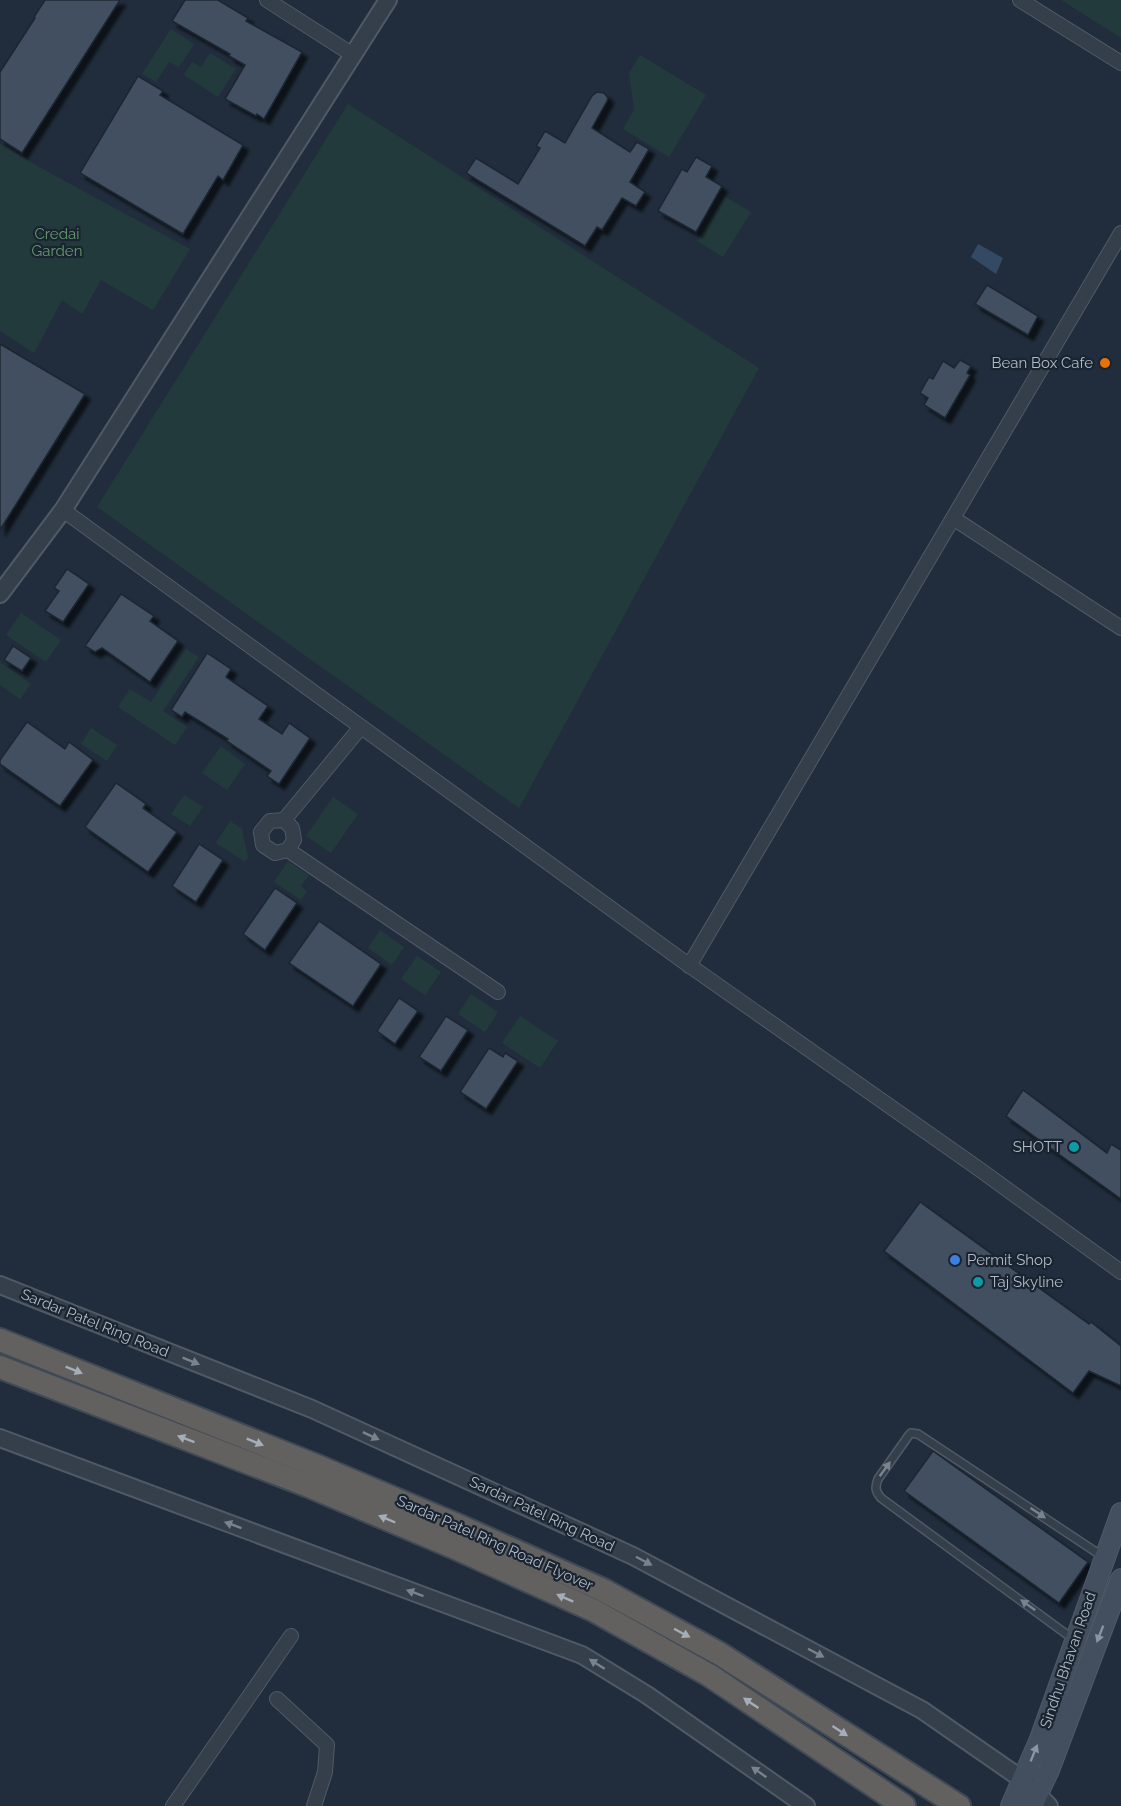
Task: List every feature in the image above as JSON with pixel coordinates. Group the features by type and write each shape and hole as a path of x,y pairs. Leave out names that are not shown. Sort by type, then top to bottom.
{"highway":[{"name":"Sardar Patel Ring Road Flyover","path":"0,1340 317,1466 603,1590 720,1654 958,1806"},
{"name":"Sardar Patel Ring Road Flyover","path":"0,1367 309,1486 451,1546 593,1610 709,1675 904,1806"}],"main road":[{"name":"Sindhu Bhavan Road","path":"1011,1806 1040,1739 1121,1513"},
{"name":"Sindhu Bhavan Road","path":"1040,1802 1048,1770 1121,1579"}],"street":[{"path":"267,0 353,55"},
{"path":"0,594 63,510 388,0"},
{"path":"1020,0 1121,63"},
{"path":"689,966 1121,233"},
{"path":"63,510 689,966 979,1169 1121,1272"},
{"path":"953,518 1121,628"},
{"path":"284,820 292,828 294,840 288,850 275,853 263,845 261,832 270,821 284,820 361,727"},
{"path":"288,850 498,992"},
{"name":"Sardar Patel Ring Road","path":"0,1285 312,1409 633,1556 922,1710 1023,1780 1040,1802"},
{"path":"0,1438 582,1655 647,1695 806,1806"},
{"path":"173,1806 291,1636"},
{"path":"277,1699 327,1744 325,1772 314,1806"}],"lane":[{"path":"1075,1641 881,1498 875,1487 878,1479 909,1435 918,1434 1104,1558"}],"green space":[{"path":"1061,0 1121,0 1121,38"},
{"path":"171,29 194,44 179,67 169,62 156,82 142,74"},
{"path":"210,53 236,69 218,97 184,75 192,62 201,67"},
{"path":"640,55 706,95 669,157 623,129 634,110 629,73"},
{"path":"348,104 759,368 519,808 97,507"},
{"name":"Credai Garden","path":"0,144 190,249 153,310 101,280 82,314 62,300 34,353 0,331"},
{"path":"724,196 751,212 723,257 697,241"},
{"path":"21,613 61,640 46,662 6,635"},
{"path":"186,649 199,657 163,711 187,727 175,745 118,707 130,689 151,702"},
{"path":"0,662 31,684 20,699 0,685"},
{"path":"91,728 117,745 107,761 81,744"},
{"path":"221,746 245,764 227,790 202,773"},
{"path":"184,795 203,807 190,826 171,814"},
{"path":"333,797 358,814 331,853 306,836"},
{"path":"230,821 242,829 248,858 245,862 216,843"},
{"path":"288,861 309,875 301,886 307,891 301,900 274,882"},
{"path":"380,930 404,947 392,965 368,948"},
{"path":"417,956 441,972 425,995 401,979"},
{"path":"471,994 498,1012 485,1032 458,1014"},
{"path":"520,1016 558,1041 540,1068 502,1043"}],"water":[{"path":"978,244 1003,258 996,274 971,257"}],"building":[{"path":"45,0 120,0 22,153 0,139 0,72"},
{"path":"185,0 218,0 248,18 246,21 302,52 264,119 225,99 245,65 172,21"},
{"path":"138,76 163,91 160,95 243,145 223,180 218,176 183,234 80,173"},
{"path":"597,92 604,93 608,98 592,128 630,152 637,142 649,149 630,182 645,192 636,206 622,198 602,230 597,227 585,246 466,173 476,158 518,184 540,148 536,146 545,131 565,143 592,96"},
{"path":"696,157 712,166 706,177 722,186 696,232 658,211 682,169 687,172"},
{"path":"987,285 1038,316 1028,335 975,304"},
{"path":"0,344 85,394 0,530"},
{"path":"960,360 971,366 967,373 970,375 945,418 924,405 928,398 920,393 929,377 933,379 943,361 954,368"},
{"path":"67,569 89,584 63,622 45,611 59,591 54,588"},
{"path":"121,594 154,616 150,621 178,641 150,682 102,648 95,652 85,646"},
{"path":"13,646 31,658 22,671 4,660"},
{"path":"207,653 231,669 226,677 268,706 259,719 282,734 289,723 310,738 279,784 267,776 271,771 227,741 228,739 185,712 182,717 171,710"},
{"path":"27,722 65,749 69,742 93,760 60,806 0,764 0,760"},
{"path":"116,783 146,804 143,808 177,832 148,872 85,827"},
{"path":"199,844 223,860 196,902 172,886"},
{"path":"275,888 297,903 265,950 243,934"},
{"path":"319,921 381,964 353,1006 289,963"},
{"path":"399,998 418,1011 395,1044 377,1031"},
{"path":"446,1016 468,1030 441,1071 419,1057"},
{"path":"489,1048 503,1057 505,1053 518,1061 486,1109 460,1092"},
{"name":"SHOTT","path":"1023,1090 1107,1153 1111,1144 1121,1150 1121,1199 1006,1116"},
{"name":"Taj Skyline","path":"920,1202 1089,1324 1091,1322 1121,1346 1121,1386 1089,1371 1073,1393 884,1251"},
{"path":"933,1451 1088,1562 1059,1603 904,1491"}],"place":[{"name":"Bean Box Cafe","path":"1105,363"},
{"name":"SHOTT","path":"1074,1147"},
{"name":"Permit Shop","path":"955,1260"},
{"name":"Taj Skyline","path":"978,1282"}]}
